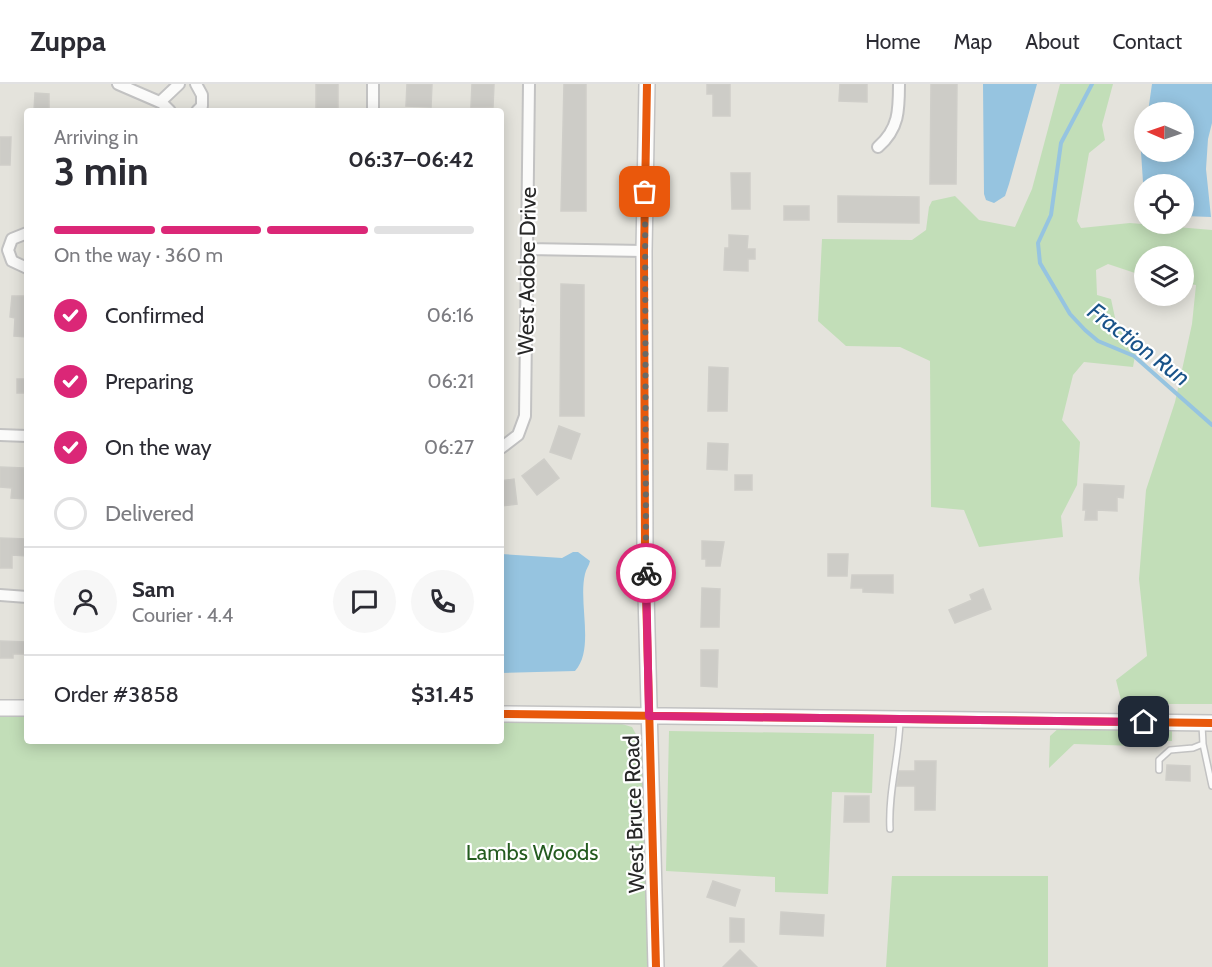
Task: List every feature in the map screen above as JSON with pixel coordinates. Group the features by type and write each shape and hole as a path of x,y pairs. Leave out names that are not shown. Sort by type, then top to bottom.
{"street":[{"path":"118,84 160,102 167,108"},
{"path":"160,102 179,84"},
{"path":"196,84 202,95 200,108"},
{"path":"373,84 373,108"},
{"name":"West Adobe Drive","path":"504,446 518,435 525,416 529,84"},
{"name":"West Bruce Road","path":"647,84 644,251 649,716 656,967"},
{"path":"878,147 891,136 899,114 899,84"},
{"path":"24,233 12,239 4,250 12,261 24,267"},
{"path":"527,249 644,251"},
{"path":"0,435 24,436"},
{"path":"0,595 24,597"},
{"path":"0,708 24,708"},
{"path":"504,714 1207,723"}],"lane":[{"path":"890,828 889,807 899,747 900,719"},
{"path":"1207,723 1203,744 1212,786"},
{"path":"1159,770 1159,760 1170,750 1193,748 1203,744"}],"green space":[{"path":"1060,84 1113,84 1102,125 1105,140 1089,153 1077,221 1081,228 1130,223 1134,223 1134,234 1194,234 1194,228 1212,230 1212,704 1122,704 1116,680 1147,656 1139,579 1146,490 1175,402 1192,324 1196,285 1194,285 1194,246 1134,246 1134,273 1108,264 1096,270 1097,295 1111,299 1117,327 1137,345 1133,367 1084,362 1073,375 1062,420 1080,442 1077,485 1061,516 1063,537 979,547 964,510 931,507 930,361 900,347 846,346 818,321 822,239 912,240 926,230 932,201 955,196 979,220 1015,227 1032,189"},
{"name":"Lambs Woods","path":"0,714 24,714 24,744 504,744 504,721 622,724 632,727 643,747 650,967 0,967"},
{"path":"1060,727 1172,729 1172,741 1157,741 1137,746 1074,744 1049,768 1050,736"},
{"path":"669,731 874,734 872,793 832,792 828,894 775,892 775,877 666,871"},
{"path":"892,876 1048,876 1048,967 886,967"}],"water":[{"path":"983,84 1037,84 1005,196 994,203 986,200 984,194"},
{"path":"1152,84 1212,84 1212,123 1208,139 1206,169 1211,217 1194,216 1194,174 1142,174 1142,162 1194,162 1194,102 1149,102"},
{"path":"578,552 590,561 585,572 583,586 585,638 581,662 575,671 504,673 504,554 562,558"}],"building":[{"path":"316,84 338,84 338,108 316,108"},
{"path":"407,84 432,84 431,107 406,106"},
{"path":"472,84 494,84 493,107 471,107"},
{"path":"564,84 586,84 586,211 561,211"},
{"path":"707,84 730,84 730,116 713,116 713,94 707,94"},
{"path":"840,84 867,84 867,102 839,101"},
{"path":"931,84 957,84 956,184 930,184"},
{"path":"35,93 49,94 49,108 34,108"},
{"path":"0,137 11,137 10,165 0,165"},
{"path":"731,173 750,173 750,209 732,209"},
{"path":"838,196 919,197 919,223 838,222"},
{"path":"784,206 809,206 809,220 784,220"},
{"path":"729,235 748,236 747,249 755,249 755,259 748,259 748,271 724,270 725,248 729,248"},
{"path":"561,284 584,285 584,416 560,416"},
{"path":"12,296 24,296 24,337 14,336 15,318 10,317"},
{"path":"709,367 728,368 727,411 708,411"},
{"path":"17,379 24,379 24,393 17,393"},
{"path":"559,426 580,434 571,459 550,452"},
{"path":"708,443 728,444 727,470 707,469"},
{"path":"544,459 559,478 537,495 522,476"},
{"path":"0,467 24,468 24,499 11,498 12,488 0,487"},
{"path":"735,475 752,475 752,490 735,490"},
{"path":"514,479 517,504 504,506 504,481"},
{"path":"1084,484 1124,486 1123,498 1117,497 1117,511 1097,510 1097,520 1085,520"},
{"path":"0,538 24,539 24,556 12,555 12,568 0,568"},
{"path":"702,541 724,542 720,566 706,566 706,559 702,559"},
{"path":"828,554 848,554 847,576 828,576"},
{"path":"852,575 893,575 893,593 863,592 863,588 851,588"},
{"path":"702,588 720,589 719,627 701,627"},
{"path":"983,589 991,609 955,623 949,610 972,600 970,595"},
{"path":"0,641 24,642 24,654 13,654 13,658 0,658"},
{"path":"701,650 718,650 717,687 701,686"},
{"path":"915,761 936,761 935,810 915,810 915,786 897,786 899,771 915,771"},
{"path":"1167,765 1190,766 1190,781 1166,780"},
{"path":"845,796 869,796 869,822 844,822"},
{"path":"713,881 740,890 735,906 707,897"},
{"path":"781,912 824,915 823,936 780,934"},
{"path":"730,918 744,919 744,942 730,942"},
{"path":"740,950 757,967 723,967"}],"waterway":[{"name":"Fraction Run","path":"1092,84 1061,143 1051,215 1038,243 1040,263 1070,314 1085,330 1098,341 1134,356 1212,425"}],"cycle path":[{"path":"647,84 644,251 645,556 656,967"},
{"path":"504,714 1212,723"}],"way so far":[{"path":"645,192 646,573"}],"route":[{"path":"646,573 649,716 1144,722"}]}
